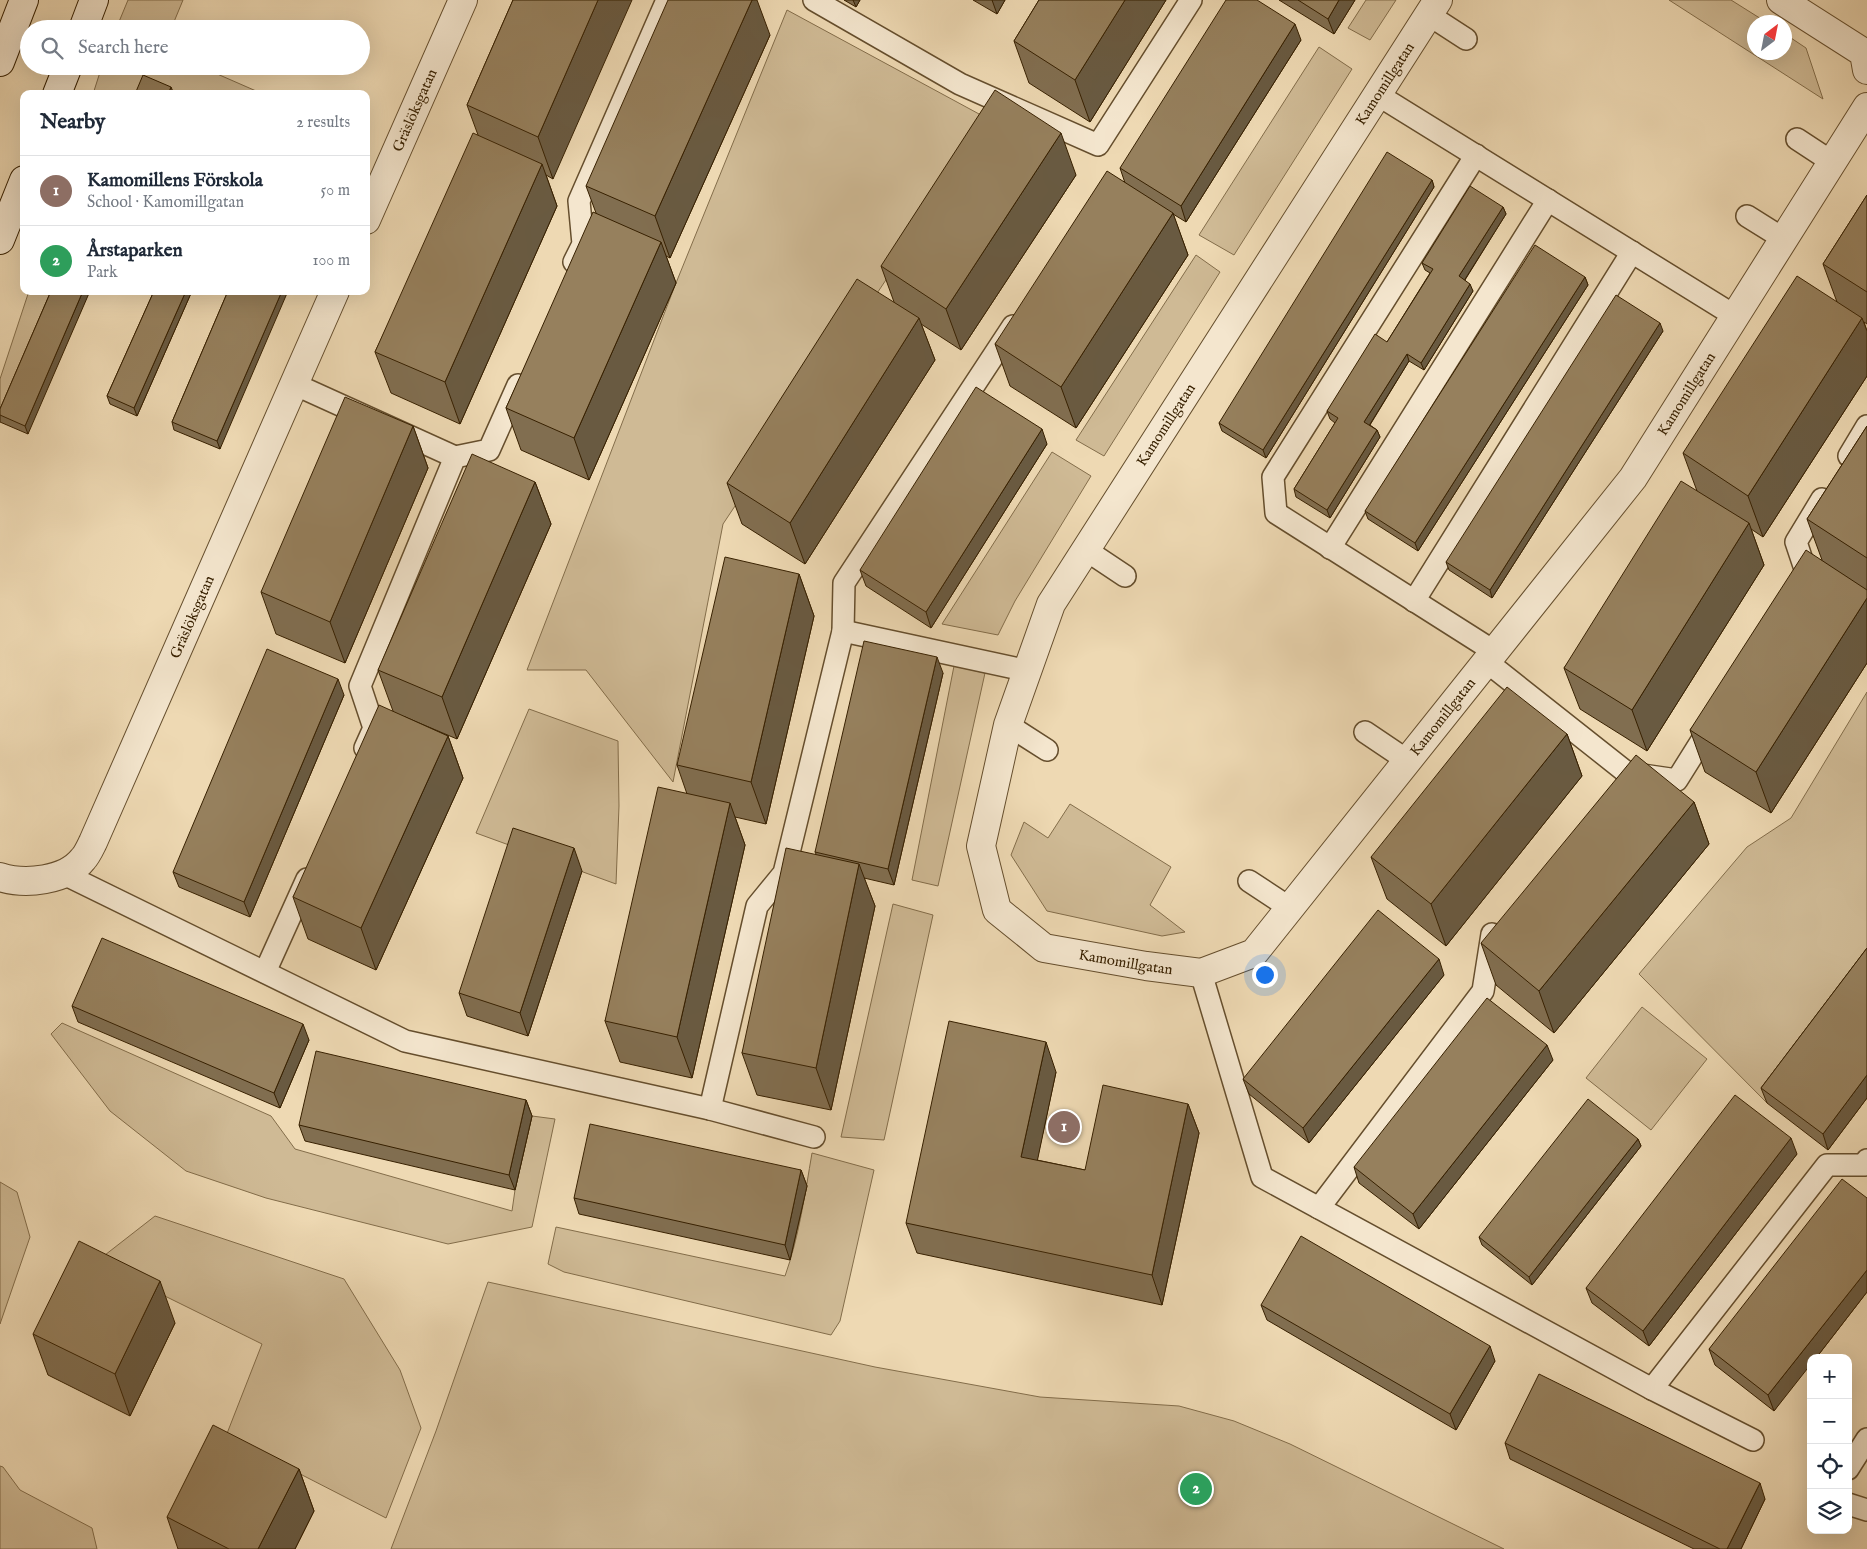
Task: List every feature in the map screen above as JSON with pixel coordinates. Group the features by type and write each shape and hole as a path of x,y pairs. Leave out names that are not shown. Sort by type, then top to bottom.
{"street":[{"path":"0,62 24,0"},
{"path":"86,20 94,0"},
{"name":"Gräslöksgatan","path":"370,211 463,0"},
{"path":"1781,0 1866,59"},
{"name":"Kamomillgatan","path":"1434,7 1051,604 1008,725 981,846 997,910 1044,948 1146,966 1201,973 1254,953 1633,478 1867,107"},
{"path":"59,90 64,75"},
{"path":"0,240 20,190"},
{"name":"Gräslöksgatan","path":"0,877 8,880 34,881 64,874 83,860 93,842 333,295"}],"lane":[{"path":"566,280 582,244 579,201 667,0"},
{"path":"814,0 960,84 1098,145 1191,0"},
{"path":"1434,7 1466,39"},
{"path":"1378,95 1735,316"},
{"path":"1796,140 1832,162"},
{"path":"1476,156 1273,477 1276,513 1414,601 1491,657 1620,779 1677,780 1724,707"},
{"path":"1330,548 1548,200"},
{"path":"1747,216 1784,239"},
{"path":"1414,601 1632,252"},
{"path":"710,1110 758,906 784,873 843,630 844,583 1023,311"},
{"path":"294,384 455,457 489,450 526,369"},
{"path":"1790,601 1807,575 1796,542 1867,426"},
{"path":"358,764 374,728 360,686 455,457"},
{"path":"1086,550 1125,576"},
{"path":"843,630 1028,671"},
{"path":"1008,725 1048,750"},
{"path":"1364,732 1408,761"},
{"path":"265,972 314,864"},
{"path":"64,874 405,1041 710,1110 814,1137"},
{"path":"1249,881 1290,908"},
{"path":"1319,1208 1483,991 1491,935 1504,920"},
{"path":"1201,973 1262,1177 1652,1389 1753,1440"},
{"path":"1652,1389 1827,1165 1864,1165 1867,1160"},
{"path":"1852,1463 1867,1439"},
{"path":"1852,1505 1867,1510"}],"shaded area":[{"path":"128,0 183,0 175,20 120,20"},
{"path":"1366,0 1396,0 1370,40 1348,28"},
{"path":"1669,0 1731,0 1755,15 1747,15 1747,50"},
{"path":"787,10 992,121 723,524 673,782 586,670 527,670 676,283"},
{"path":"1792,39 1806,48 1823,99 1762,60 1792,60"},
{"path":"1319,47 1352,69 1234,255 1199,235"},
{"path":"99,75 220,75 254,90 94,90"},
{"path":"1196,255 1220,272 1104,456 1076,440"},
{"path":"28,295 55,295 0,422 0,379"},
{"path":"1052,452 1091,476 1015,601 998,635 942,624"},
{"path":"954,666 985,673 938,886 912,880"},
{"path":"1867,692 1867,955 1767,1103 1639,974 1747,847 1791,818"},
{"path":"529,709 618,741 619,806 616,884 476,833"},
{"path":"1070,804 1171,867 1150,905 1185,932 1162,936 1047,911 1011,855 1024,822 1048,838"},
{"path":"893,904 933,915 884,1140 841,1137"},
{"path":"1642,1007 1707,1059 1651,1130 1586,1078"},
{"path":"62,1023 271,1116 295,1149 512,1211 532,1116 555,1119 532,1227 448,1244 266,1198 186,1171 110,1111 51,1034"},
{"path":"812,1153 874,1170 840,1321 831,1335 564,1272 548,1264 556,1227 785,1276 798,1231"},
{"path":"0,1182 17,1192 30,1237 0,1324"},
{"path":"155,1216 344,1279 400,1370 421,1428 386,1518 226,1436 262,1344 96,1262"},
{"path":"488,1282 875,1367 1040,1397 1179,1406 1234,1421 1290,1444 1504,1549 391,1549 436,1431"},
{"path":"0,1466 3,1467 20,1490 92,1528 97,1549 0,1549"}],"building":[{"path":"513,0 598,0 538,137 467,105"},
{"path":"668,0 752,0 655,216 586,186"},
{"path":"1039,0 1125,0 1075,80 1014,41"},
{"path":"1226,0 1257,0 1295,24 1181,206 1120,168"},
{"path":"1298,0 1339,0 1328,19"},
{"path":"143,75 171,87 170,90 137,90"},
{"path":"995,90 1061,133 946,309 881,266"},
{"path":"473,133 542,164 445,382 375,352"},
{"path":"1387,152 1432,180 1263,450 1219,423"},
{"path":"1107,171 1173,213 1061,387 995,344"},
{"path":"1470,186 1503,207 1459,276 1470,284 1421,363 1407,354 1364,422 1377,430 1327,510 1294,489 1338,418 1327,411 1375,334 1387,342 1433,269 1422,263"},
{"path":"1867,195 1867,292 1823,264"},
{"path":"593,212 661,242 574,438 506,408"},
{"path":"1535,245 1585,277 1415,543 1365,511"},
{"path":"1797,276 1862,318 1748,496 1683,453"},
{"path":"857,279 919,318 790,523 727,483"},
{"path":"49,295 81,295 25,426 0,415 0,409"},
{"path":"152,295 184,295 134,408 107,396"},
{"path":"226,295 280,295 217,441 172,422"},
{"path":"1616,295 1660,323 1490,590 1446,562"},
{"path":"976,387 1042,429 926,612 860,570"},
{"path":"345,397 413,426 330,622 261,592"},
{"path":"1867,426 1867,558 1807,519"},
{"path":"472,454 535,482 442,697 378,670"},
{"path":"1681,481 1749,523 1632,710 1564,668"},
{"path":"1806,550 1867,590 1867,598 1756,772 1690,730"},
{"path":"725,557 799,574 751,782 677,765"},
{"path":"864,641 937,657 888,869 815,852"},
{"path":"267,649 338,679 244,902 173,872"},
{"path":"1507,687 1567,734 1431,904 1371,857"},
{"path":"379,705 448,736 361,928 293,897"},
{"path":"1636,755 1694,802 1539,991 1481,943"},
{"path":"658,787 730,803 677,1037 605,1021"},
{"path":"513,828 574,848 520,1013 459,993"},
{"path":"786,848 859,864 816,1068 742,1053"},
{"path":"1378,910 1439,959 1303,1128 1243,1079"},
{"path":"102,938 303,1024 274,1093 72,1006"},
{"path":"1867,948 1867,1075 1823,1134 1761,1088"},
{"path":"1487,998 1547,1045 1413,1214 1354,1167"},
{"path":"949,1021 1046,1042 1021,1157 1085,1170 1103,1085 1188,1104 1152,1275 906,1223"},
{"path":"316,1051 526,1100 509,1175 299,1125"},
{"path":"1735,1095 1791,1138 1643,1331 1586,1288"},
{"path":"1588,1099 1638,1139 1529,1277 1479,1237"},
{"path":"590,1124 801,1170 785,1245 574,1198"},
{"path":"1842,1179 1867,1198 1867,1270 1768,1395 1709,1349"},
{"path":"1301,1236 1490,1346 1450,1414 1261,1305"},
{"path":"79,1241 160,1281 115,1374 33,1334"},
{"path":"1539,1374 1760,1483 1727,1549 1720,1549 1505,1443"},
{"path":"213,1425 299,1469 258,1549 229,1549 167,1517"}],"place":[{"name":"Kamomillens Förskola","path":"1064,1127"},
{"name":"Årstaparken","path":"1196,1489"}]}
